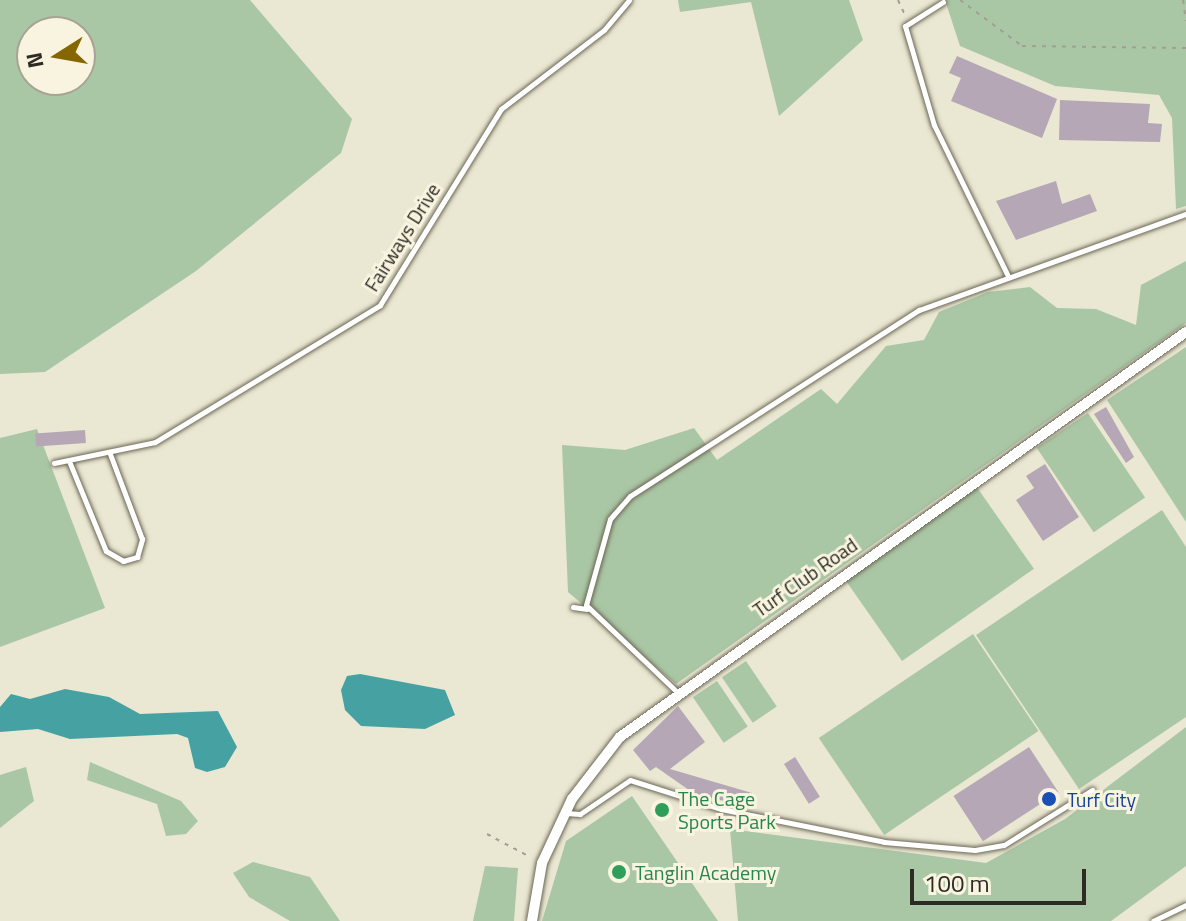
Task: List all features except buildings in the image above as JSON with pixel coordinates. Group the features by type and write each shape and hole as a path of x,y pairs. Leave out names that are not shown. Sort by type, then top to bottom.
{"street":[{"name":"Turf Club Road","path":"532,921 542,863 566,813 605,752 676,691 1186,332"}],"lane":[{"name":"Fairways Drive","path":"54,463 110,454 155,442 380,305 501,109 604,30 629,0"},
{"path":"943,2 909,23 934,125 1008,276"},
{"path":"587,609 610,519 630,496 735,424 912,313 1186,214"},
{"path":"69,461 109,555 131,559 142,549 141,532 110,454"},
{"path":"573,607 587,609 676,691"},
{"path":"566,813 580,814 630,780 721,809 884,842 975,850 1004,845 1092,790"},
{"path":"1153,921 1186,905"}],"path":[{"path":"898,0 909,23"},
{"path":"960,0 1022,46 1186,48"},
{"path":"1183,0 1186,21"},
{"path":"487,834 542,863"}],"green space":[{"path":"0,0 250,0 352,119 341,153 196,271 45,372 0,374"},
{"path":"678,0 849,0 863,40 779,116 751,2 680,12"},
{"path":"945,0 1186,0 1186,206 1176,209 1172,118 1159,95 1055,86 960,46"},
{"path":"1186,261 1186,323 676,684 568,592 562,445 625,450 694,428 717,460 821,389 837,404 886,346 924,340 939,312 988,292 1030,287 1057,308 1096,309 1136,325 1141,285"},
{"path":"1186,347 1186,522 1107,400"},
{"path":"1088,413 1145,498 1094,532 1037,448"},
{"path":"37,429 105,608 0,647 0,438"},
{"path":"976,486 1034,569 902,661 844,578"},
{"path":"1162,510 1186,547 1186,717 1079,789 976,635"},
{"path":"973,634 1038,731 884,835 819,738"},
{"path":"746,661 777,707 753,723 722,677"},
{"path":"717,681 748,727 724,743 693,697"},
{"path":"1186,727 1186,866 1111,921 738,921 730,829 986,863 1065,819"},
{"path":"90,762 181,801 198,821 186,834 166,836 157,804 87,780"},
{"path":"26,767 34,801 0,828 0,775"},
{"name":"Tanglin Academy","path":"632,796 718,921 542,921 566,841"},
{"path":"253,862 310,877 340,921 290,921 249,897 233,873"},
{"path":"485,866 518,868 514,921 473,921"}],"water":[{"path":"360,674 445,690 455,715 425,729 361,726 345,710 341,690 347,676"},
{"path":"65,689 109,697 140,714 218,711 237,747 225,767 207,772 195,768 188,738 177,734 70,739 38,729 0,732 0,707 11,694 30,699"}],"place":[{"name":"Turf City","path":"1049,799"},
{"name":"The Cage Sports Park","path":"662,810"},
{"name":"Tanglin Academy","path":"619,872"}]}
